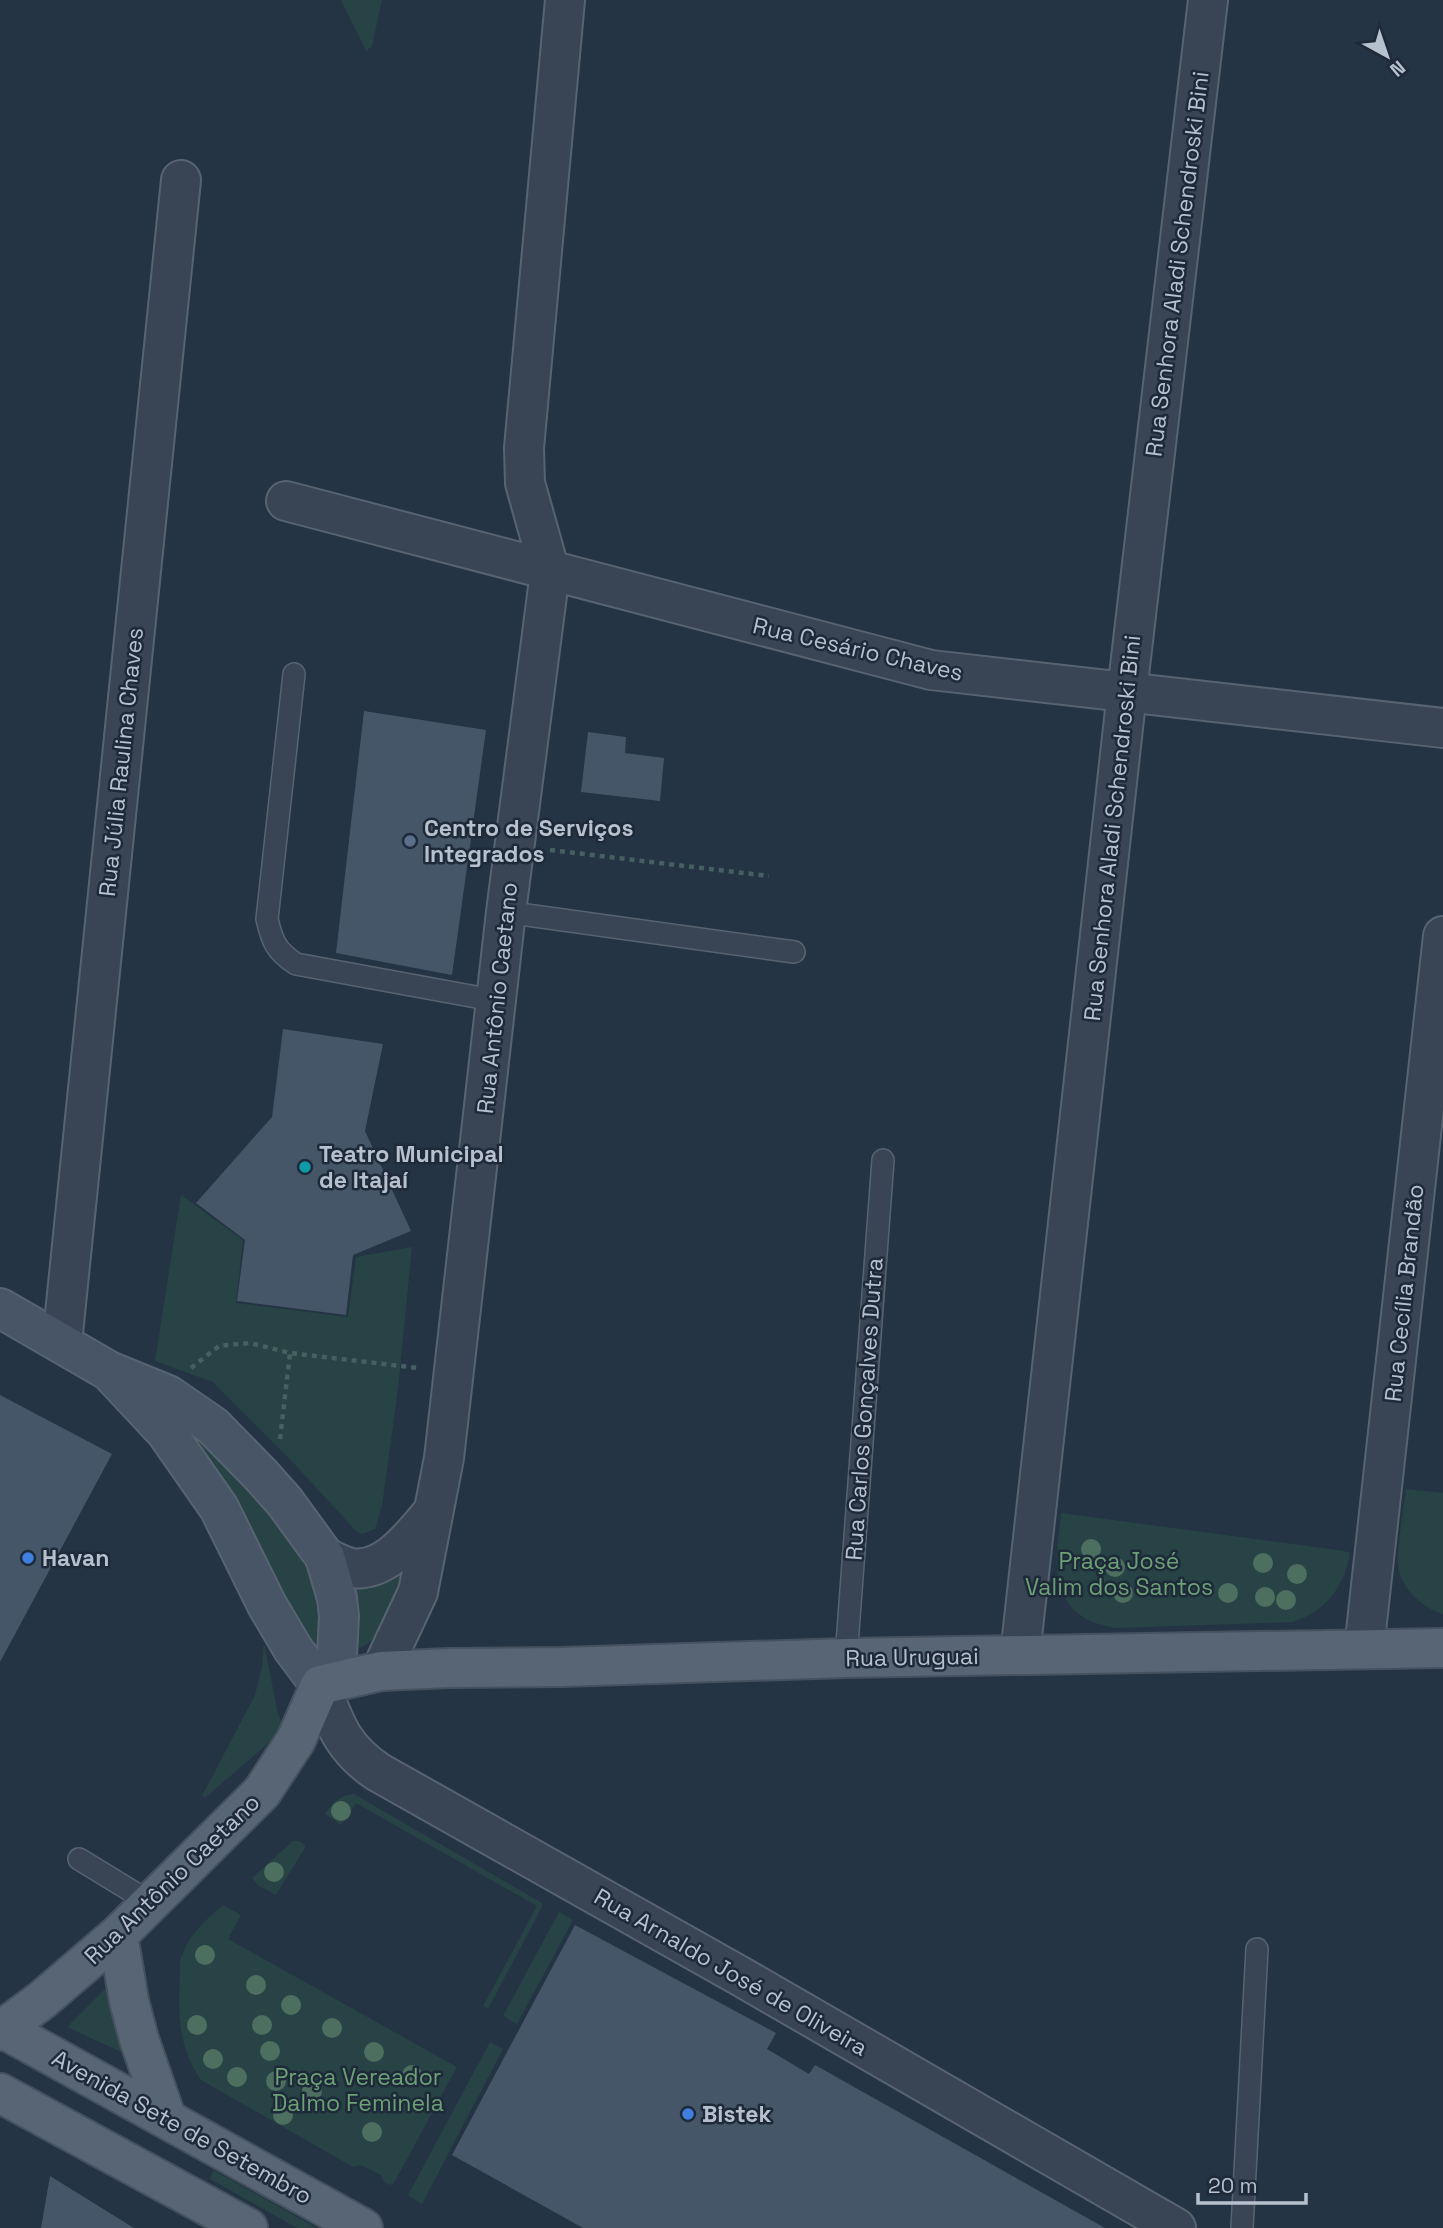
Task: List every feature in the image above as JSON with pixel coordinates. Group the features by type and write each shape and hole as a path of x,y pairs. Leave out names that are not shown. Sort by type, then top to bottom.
{"main road":[{"name":"Rua Uruguai","path":"381,1671 846,1658 1443,1648"},
{"path":"320,1685 381,1671"},
{"name":"Rua Antônio Caetano","path":"1,2029 118,1936 262,1792 296,1740 320,1685"},
{"path":"118,1936 138,2039 166,2118"},
{"name":"Avenida Sete de Setembro","path":"1,2029 363,2228"},
{"path":"0,2093 248,2228"}],"street":[{"path":"550,572 525,483 524,448 565,0"},
{"name":"Rua Senhora Aladi Schendroski Bini","path":"1020,1656 1127,692 1208,0"},
{"name":"Rua Júlia Raulina Chaves","path":"62,1343 181,180"},
{"name":"Rua Cesário Chaves","path":"286,501 931,670 1443,728"},
{"name":"Rua Antônio Caetano","path":"381,1671 418,1592 444,1458 506,912 550,572"},
{"name":"Rua Cecília Brandão","path":"1364,1649 1443,936"},
{"path":"0,1308 109,1371 168,1395 213,1426 285,1502 325,1557 337,1598 338,1656 320,1685 293,1649 267,1605 219,1508 166,1432 109,1371"},
{"path":"325,1557 349,1568 364,1568 398,1553 435,1509"},
{"name":"Rua Arnaldo José de Oliveira","path":"320,1685 336,1727 358,1759 379,1773 740,1976 1176,2228"}],"lane":[{"path":"294,674 267,919 271,936 281,954 296,964 498,1001"},
{"path":"506,912 794,951"},
{"name":"Rua Carlos Gonçalves Dutra","path":"846,1658 883,1160"},
{"path":"79,1859 151,1903"},
{"path":"1242,2228 1257,1949"}],"path":[{"path":"514,846 769,876"},
{"path":"168,1395 197,1362 219,1346 250,1343 290,1353 453,1372"},
{"path":"261,1475 277,1456 290,1353"}],"green space":[{"path":"341,0 382,0 372,46 366,51"},
{"path":"181,1195 243,1240 236,1303 348,1317 356,1257 412,1247 398,1389 382,1506 375,1529 362,1534 356,1531 286,1455 213,1382 155,1361"},
{"path":"170,1412 204,1438 308,1553 323,1588 326,1650 312,1645 290,1620 273,1573 255,1538"},
{"path":"1406,1489 1443,1493 1443,1614 1427,1607 1413,1595 1399,1571 1399,1544"},
{"name":"Praça José Valim dos Santos","path":"1061,1513 1350,1553 1343,1576 1332,1596 1314,1612 1292,1622 1115,1628 1088,1620 1075,1611 1066,1599 1060,1586 1057,1558"},
{"path":"402,1570 403,1575 389,1617 377,1635 360,1648 357,1645 357,1619 350,1575"},
{"path":"264,1642 278,1715 286,1728 206,1797 202,1796 255,1695 262,1667"},
{"path":"354,1794 542,1903 488,2009 483,2006 537,1906 356,1803 341,1825 325,1814 337,1800"},
{"path":"293,1841 299,1841 306,1846 276,1895 259,1886 252,1878"},
{"name":"Praça Vereador Dalmo Feminela","path":"223,1905 241,1915 228,1939 457,2067 394,2183 385,2183 381,2175 361,2165 353,2167 201,2080 188,2056 181,2030 180,1960 194,1933"},
{"path":"559,1912 573,1920 517,2024 503,2016"},
{"path":"111,1983 121,2052 67,2027"},
{"path":"490,2042 503,2049 422,2204 408,2195"},
{"path":"213,2170 317,2228 297,2228 210,2179"}],"building":[{"name":"Centro de Serviços Integrados","path":"364,711 486,730 452,975 336,953"},
{"path":"588,732 626,737 625,753 664,758 660,801 581,792"},
{"name":"Teatro Municipal de Itajaí","path":"283,1029 383,1044 365,1131 411,1231 353,1255 346,1315 237,1301 245,1240 196,1203 272,1117"},
{"name":"Havan","path":"0,1395 112,1454 0,1662"},
{"name":"Bistek","path":"575,1925 776,2033 767,2049 809,2074 815,2065 1105,2228 583,2228 452,2155"},
{"path":"50,2176 134,2228 41,2228"}],"place":[{"name":"Centro de Serviços Integrados","path":"410,841"},
{"name":"Teatro Municipal de Itajaí","path":"305,1167"},
{"name":"Havan","path":"28,1558"},
{"name":"Bistek","path":"688,2114"}]}
